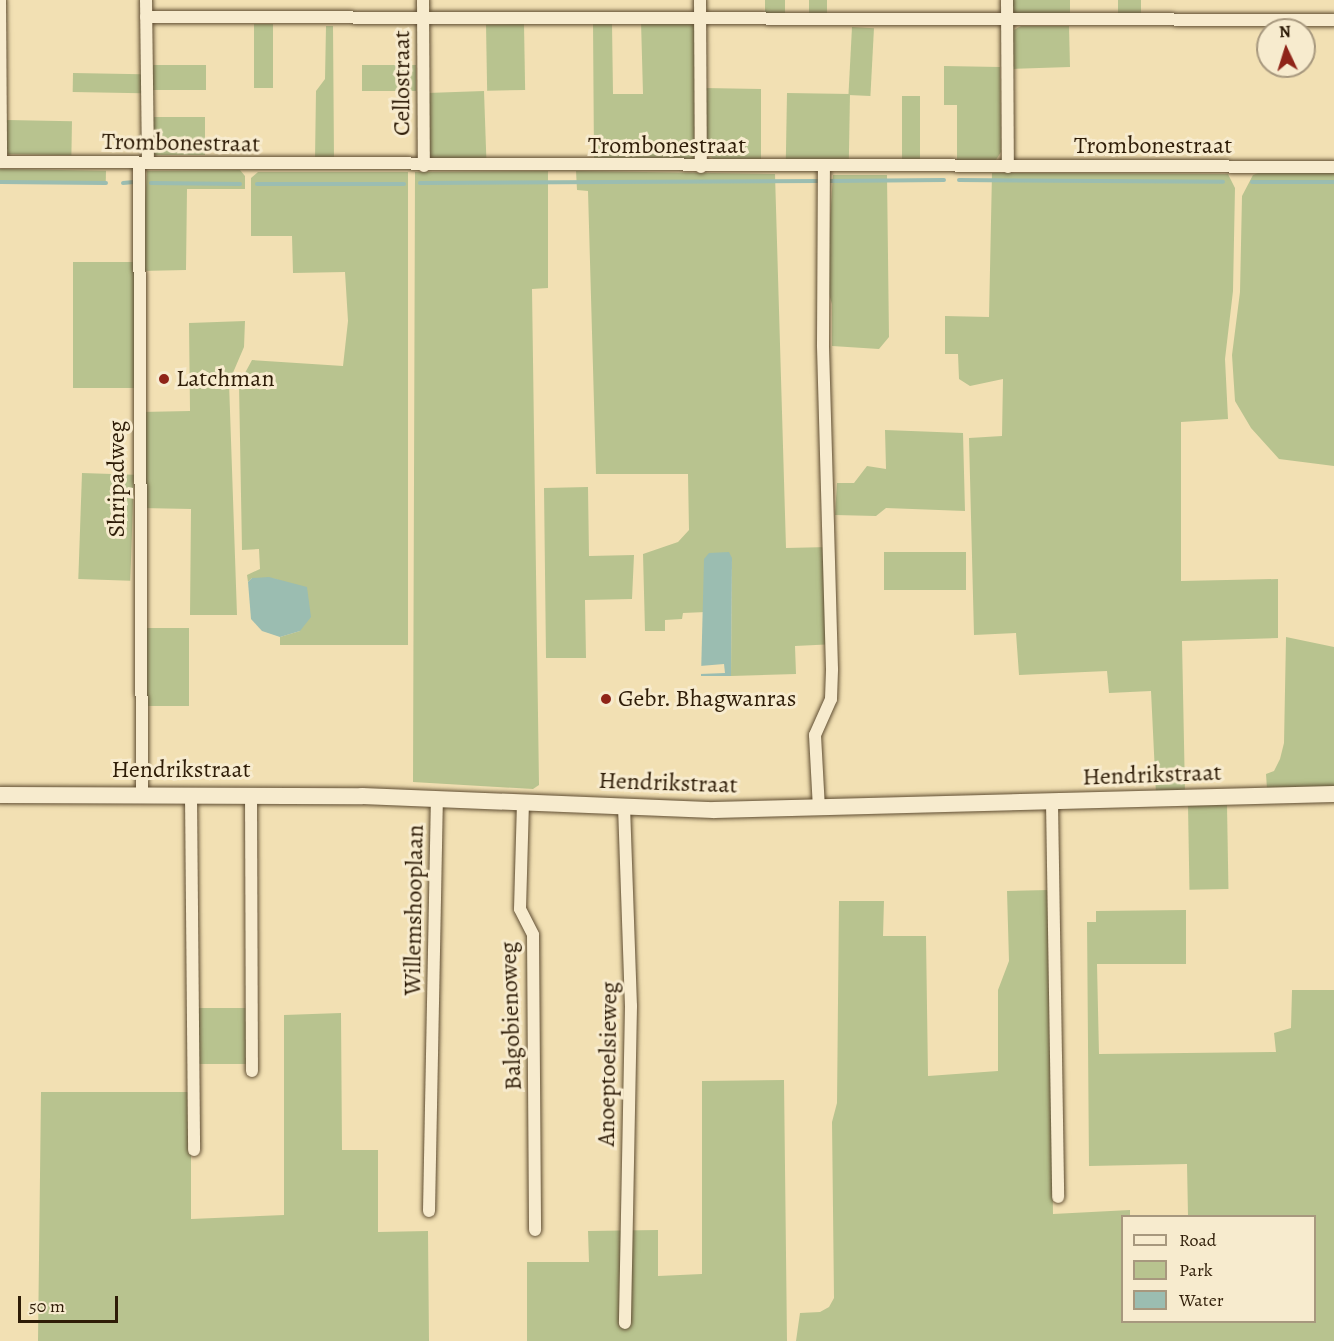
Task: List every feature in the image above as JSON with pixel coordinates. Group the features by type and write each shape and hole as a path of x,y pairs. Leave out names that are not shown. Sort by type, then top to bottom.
{"street":[{"path":"0,0 0,162"},
{"name":"Shripadweg","path":"142,795 143,164 146,0"},
{"name":"Cellostraat","path":"423,0 424,166"},
{"path":"700,0 701,166"},
{"path":"1007,0 1008,167"},
{"path":"146,17 423,20 700,17 1007,22 1334,20"},
{"name":"Trombonestraat","path":"0,162 824,168 1334,167"},
{"path":"819,809 815,735 831,699 832,669 823,345 824,168"},
{"path":"191,794 194,1150"},
{"path":"251,794 252,1071"},
{"name":"Hendrikstraat","path":"0,795 251,794 437,798 714,810 1334,794"},
{"name":"Willemshooplaan","path":"429,1211 437,798"},
{"name":"Balgobienoweg","path":"523,802 520,909 533,936 535,1230"},
{"path":"1052,802 1058,1197"},
{"name":"Anoeptoelsieweg","path":"624,806 631,1006 625,1323"}],"green space":[{"path":"765,0 785,0 785,13 765,13"},
{"path":"809,0 827,0 827,14 809,14"},
{"path":"1012,0 1070,0 1070,17 1013,14"},
{"path":"1118,0 1141,0 1141,16 1118,16"},
{"path":"641,21 695,23 694,160 594,160 593,23 612,23 613,94 643,94"},
{"path":"254,24 273,24 273,88 254,88"},
{"path":"524,24 525,90 487,91 486,25"},
{"path":"326,26 333,26 334,159 315,159 316,91 325,79"},
{"path":"1021,26 1069,26 1070,67 1012,69 1012,31"},
{"path":"852,27 874,28 870,96 848,95"},
{"path":"150,65 206,65 206,90 150,90"},
{"path":"362,65 416,65 416,91 362,91"},
{"path":"944,66 1000,67 1001,152 994,163 957,163 957,105 944,105"},
{"path":"73,73 142,74 142,93 73,92"},
{"path":"705,88 761,89 761,161 715,160 708,155"},
{"path":"484,91 486,159 429,161 427,93"},
{"path":"787,93 850,94 849,163 786,162"},
{"path":"902,96 920,96 920,162 902,162"},
{"path":"153,117 205,117 205,155 153,155"},
{"path":"7,120 72,121 71,155 6,154"},
{"path":"0,169 106,171 106,184 0,182"},
{"path":"240,170 245,176 245,189 187,189 186,270 141,271 147,171"},
{"path":"548,171 548,288 532,289 539,785 533,789 413,782 415,172"},
{"path":"576,171 775,174 786,548 829,547 836,644 795,646 796,674 731,676 732,558 704,559 706,612 683,613 682,619 665,620 665,631 645,631 643,554 678,542 689,530 688,474 596,474 588,191 577,190"},
{"path":"1263,171 1334,172 1334,466 1279,459 1251,428 1235,401 1232,355 1240,292 1242,196 1253,175"},
{"path":"258,172 408,172 408,645 280,645 280,637 300,631 277,579 252,578 248,582 247,575 260,569 259,549 242,550 239,384 252,360 343,366 348,321 345,272 293,273 292,236 251,236 251,178"},
{"path":"992,173 1228,174 1235,188 1233,291 1225,359 1228,419 1181,422 1181,581 1278,579 1278,638 1182,641 1185,793 1156,794 1151,691 1109,693 1107,671 1019,675 1016,633 974,635 969,438 1002,436 1003,379 970,386 959,379 958,354 945,354 945,316 989,317"},
{"path":"833,175 887,175 889,337 879,349 832,346 832,304 826,284"},
{"path":"73,262 135,262 135,388 73,388"},
{"path":"245,321 244,347 229,382 237,615 190,615 191,509 141,508 141,412 190,411 189,323"},
{"path":"885,430 963,433 965,511 886,508 876,516 835,515 837,483 854,483 867,466 886,469"},
{"path":"82,473 134,475 130,581 78,579"},
{"path":"588,487 589,556 634,555 632,599 585,600 586,658 546,658 544,488"},
{"path":"884,552 966,552 966,590 884,590"},
{"path":"142,628 189,628 189,706 142,706"},
{"path":"1286,637 1334,647 1334,788 1267,789 1266,774 1274,771 1284,743"},
{"path":"1227,805 1228,889 1189,890 1188,806"},
{"path":"1049,890 1053,1214 1130,1210 1130,1215 1121,1215 1121,1323 1316,1323 1316,1215 1188,1215 1187,1164 1089,1166 1087,922 1096,922 1096,911 1186,910 1186,964 1097,964 1099,1054 1276,1052 1274,1033 1291,1028 1292,990 1334,990 1334,1341 796,1341 800,1313 820,1312 829,1307 834,1298 832,1122 837,1103 839,901 884,901 883,936 926,936 928,1076 998,1071 998,990 1009,961 1007,891"},
{"path":"198,1008 249,1008 249,1064 198,1064"},
{"path":"341,1013 342,1150 378,1150 378,1232 428,1231 429,1341 38,1341 41,1092 191,1092 191,1219 284,1215 284,1015"},
{"path":"784,1080 787,1341 527,1341 527,1262 589,1262 588,1231 658,1230 658,1276 702,1274 702,1081"}],"water":[{"path":"729,552 732,558 731,676 701,676 704,559 709,553"},
{"path":"269,577 307,587 311,617 300,631 280,637 262,631 251,619 248,582 252,578"}],"pier":[{"path":"724,664 725,673 700,674 700,666"}],"waterway":[{"path":"829,181 944,180"},
{"path":"959,180 1223,182"},
{"path":"420,183 820,181"},
{"path":"0,182 106,183"},
{"path":"123,183 134,182"},
{"path":"1252,182 1334,182"},
{"path":"151,183 240,184"},
{"path":"257,184 404,184"}],"place":[{"name":"Latchman","path":"164,379"},
{"name":"Gebr. Bhagwanras","path":"606,699"}]}
